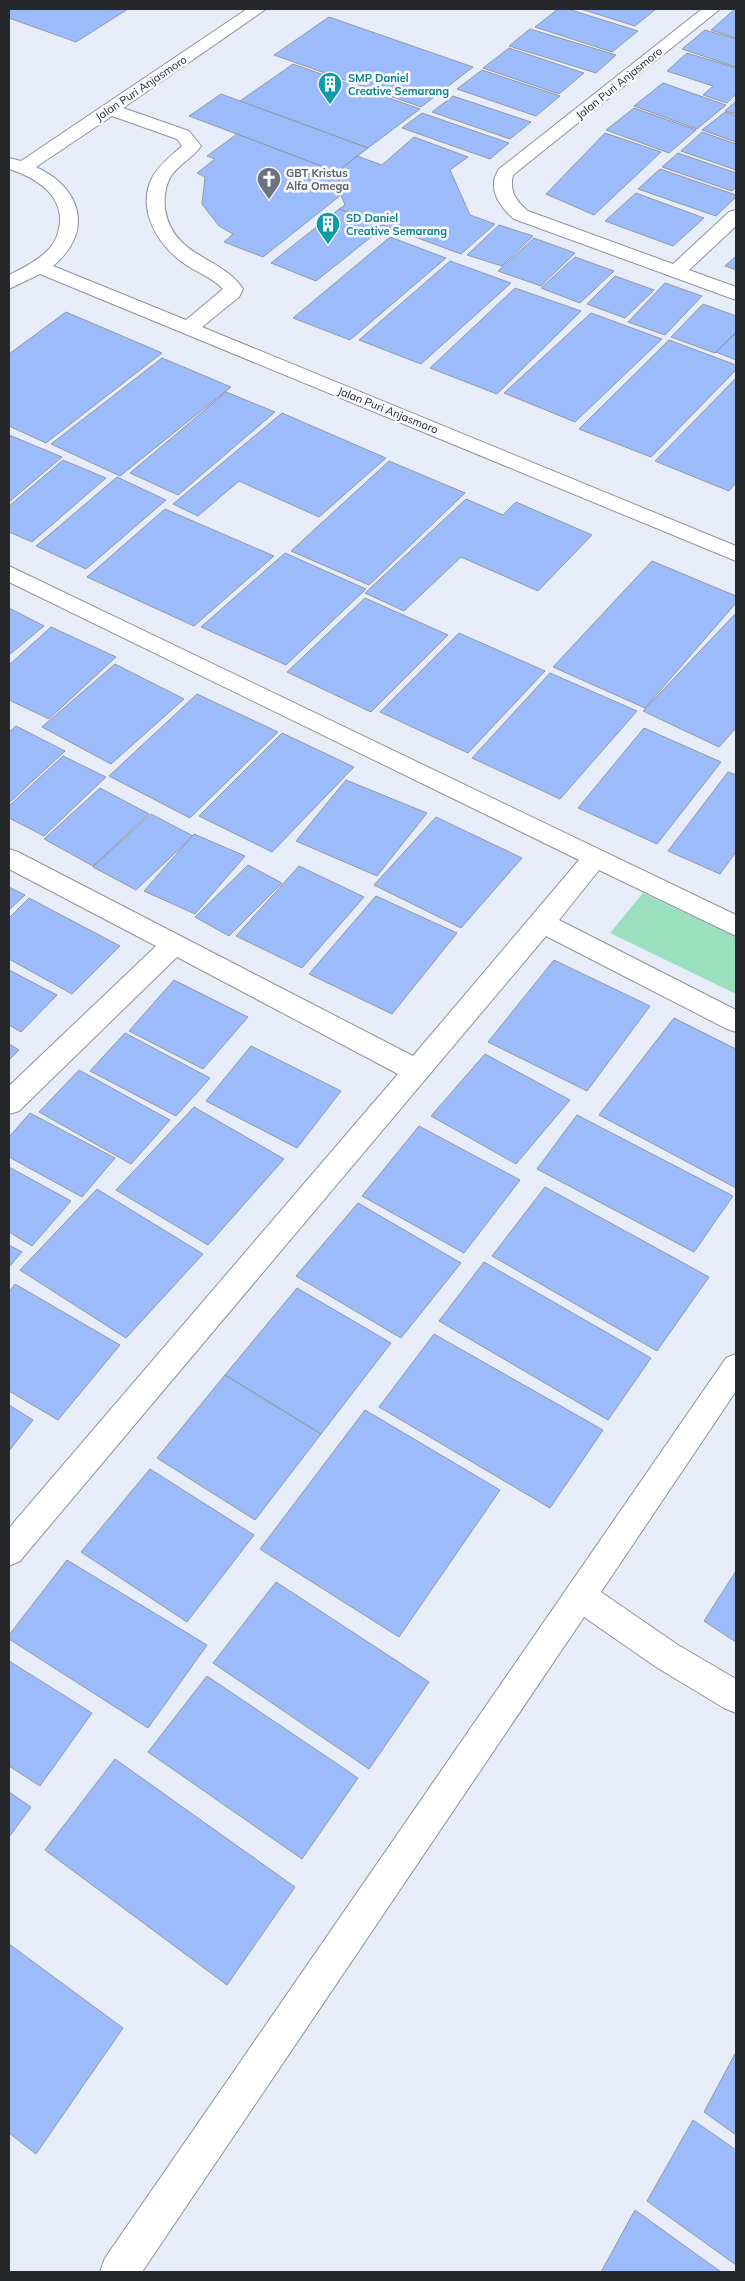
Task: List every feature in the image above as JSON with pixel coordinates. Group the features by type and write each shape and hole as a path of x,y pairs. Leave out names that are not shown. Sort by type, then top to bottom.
{"street":[{"name":"Jalan Puri Anjasmoro","path":"16,165 110,109 258,9"},
{"name":"Jalan Puri Anjasmoro","path":"712,9 505,174 502,186 507,203 521,215 736,294"},
{"path":"110,109 183,135 192,146 162,175 154,203 165,236 191,260 224,280 233,289 232,293 188,328"},
{"path":"9,283 40,267 62,246 71,223 67,201 62,194 50,182 16,165"},
{"path":"676,272 736,216"},
{"name":"Jalan Puri Anjasmoro","path":"40,267 736,554"},
{"path":"9,573 736,926"},
{"path":"9,858 415,1070"},
{"path":"9,1551 595,858"},
{"path":"542,923 736,1022"},
{"path":"9,1103 175,944"},
{"path":"119,2272 736,1367"},
{"path":"581,1596 668,1656 736,1698"}],"green space":[{"path":"643,893 736,937 736,994 610,933"}],"building":[{"path":"9,9 128,9 76,42 9,18"},
{"path":"558,9 568,9 638,31 612,52 535,27"},
{"path":"581,9 656,9 635,26"},
{"path":"735,9 736,38 711,30"},
{"path":"329,17 473,67 421,107 274,55"},
{"path":"530,29 616,55 596,73 509,46"},
{"path":"705,30 736,39 736,67 682,49"},
{"path":"509,48 584,73 559,94 483,68"},
{"path":"687,53 736,68 736,94 727,103 703,95 713,86 667,71"},
{"name":"SMP Daniel Creative Semarang","path":"293,64 420,109 368,148 240,101"},
{"path":"482,70 560,96 536,116 457,89"},
{"path":"663,83 726,105 697,129 634,106"},
{"path":"221,94 368,148 337,172 189,116"},
{"path":"453,96 531,122 510,139 432,112"},
{"path":"736,101 736,114 725,111"},
{"path":"634,108 696,130 669,153 606,130"},
{"path":"725,112 736,116 736,142 702,130"},
{"path":"422,113 509,143 490,159 402,128"},
{"path":"702,132 736,144 736,170 681,151"},
{"path":"605,133 661,152 594,215 546,194"},
{"name":"GBT Kristus Alfa Omega","path":"237,134 337,172 341,195 263,257 224,242 233,234 219,226 202,204 205,177 197,173 215,159 207,156"},
{"path":"414,137 468,157 450,170 470,215 495,224 461,254 339,209 345,205 341,195 337,172 357,156 382,165"},
{"path":"678,153 736,173 736,187 732,191 662,167"},
{"path":"660,169 736,195 736,197 716,216 638,189"},
{"path":"636,193 704,218 673,246 605,221"},
{"name":"SD Daniel Creative Semarang","path":"339,209 385,226 316,281 271,263"},
{"path":"499,225 533,236 502,266 467,255"},
{"path":"390,237 446,258 350,340 293,318"},
{"path":"534,238 575,253 541,286 498,271"},
{"path":"736,256 736,270 725,266"},
{"path":"575,257 614,271 580,303 541,288"},
{"path":"450,261 511,283 421,364 359,340"},
{"path":"615,276 654,290 625,318 587,304"},
{"path":"665,283 702,296 665,335 628,322"},
{"path":"515,288 581,311 497,394 430,368"},
{"path":"703,304 736,316 736,332 715,353 671,337"},
{"path":"66,312 162,353 46,443 9,426 9,354"},
{"path":"591,313 662,339 575,422 504,393"},
{"path":"736,333 736,360 716,352"},
{"path":"669,340 736,365 736,370 651,457 579,429"},
{"path":"162,358 231,387 120,476 51,444"},
{"path":"736,378 736,483 729,491 655,461"},
{"path":"226,392 275,412 178,495 130,473"},
{"path":"282,413 386,458 319,517 239,481 198,516 173,504"},
{"path":"9,435 62,457 9,502"},
{"path":"63,460 106,478 32,542 9,532 9,506"},
{"path":"389,461 465,493 369,585 291,551"},
{"path":"117,477 166,500 86,569 36,546"},
{"path":"466,499 503,515 516,502 592,535 538,591 461,557 404,611 365,593"},
{"path":"165,509 274,556 194,626 87,577"},
{"path":"285,553 366,589 286,665 201,627"},
{"path":"652,561 736,596 736,603 645,708 553,667"},
{"path":"365,598 448,635 371,712 287,672"},
{"path":"9,608 44,626 9,655"},
{"path":"736,613 736,728 719,747 643,711"},
{"path":"51,627 116,657 49,719 9,700 9,665"},
{"path":"459,633 545,671 468,753 380,712"},
{"path":"115,664 184,699 111,764 42,727"},
{"path":"550,673 637,711 560,799 472,758"},
{"path":"197,694 278,732 190,818 109,776"},
{"path":"16,726 65,751 9,803 9,732"},
{"path":"644,728 721,762 657,844 578,808"},
{"path":"282,733 354,767 272,852 199,816"},
{"path":"63,756 106,777 44,836 9,818 9,806"},
{"path":"728,772 736,775 736,852 720,874 668,851"},
{"path":"346,780 427,813 377,876 296,841"},
{"path":"100,788 149,814 93,866 44,839"},
{"path":"151,814 193,836 136,890 93,867"},
{"path":"436,817 522,858 461,928 374,885"},
{"path":"194,834 245,856 195,914 144,891"},
{"path":"248,865 282,883 229,936 195,917"},
{"path":"299,866 364,897 302,968 236,936"},
{"path":"9,887 25,895 9,910"},
{"path":"376,896 457,933 392,1014 309,974"},
{"path":"29,898 120,946 72,994 9,959 9,918"},
{"path":"554,960 650,1006 587,1091 488,1042"},
{"path":"9,970 57,995 21,1032 9,1025"},
{"path":"174,980 248,1017 203,1069 129,1031"},
{"path":"674,1018 736,1049 736,1188 599,1115"},
{"path":"125,1033 210,1078 176,1116 90,1071"},
{"path":"9,1044 19,1050 9,1060"},
{"path":"251,1046 341,1091 297,1148 206,1101"},
{"path":"485,1054 570,1100 516,1164 431,1116"},
{"path":"79,1070 170,1120 131,1164 39,1112"},
{"path":"194,1107 284,1159 208,1245 116,1190"},
{"path":"30,1113 115,1158 82,1197 9,1157 9,1137"},
{"path":"577,1115 733,1196 694,1252 537,1169"},
{"path":"419,1126 520,1180 464,1253 362,1196"},
{"path":"9,1167 71,1201 32,1246 9,1232"},
{"path":"545,1187 709,1277 657,1351 492,1256"},
{"path":"97,1189 203,1254 126,1338 20,1270"},
{"path":"358,1203 461,1263 401,1338 296,1276"},
{"path":"9,1245 22,1252 9,1267"},
{"path":"484,1262 651,1358 608,1420 439,1321"},
{"path":"15,1284 120,1345 58,1420 9,1391 9,1292"},
{"path":"297,1288 391,1343 321,1434 225,1375"},
{"path":"434,1334 603,1430 550,1508 379,1407"},
{"path":"225,1375 321,1434 255,1520 157,1458"},
{"path":"9,1405 33,1420 9,1451"},
{"path":"365,1410 500,1490 399,1637 260,1549"},
{"path":"150,1469 254,1535 187,1622 81,1552"},
{"path":"67,1560 207,1645 148,1728 9,1639 9,1635"},
{"path":"736,1571 736,1642 704,1621"},
{"path":"276,1582 429,1682 369,1769 213,1663"},
{"path":"9,1661 92,1713 40,1786 9,1766"},
{"path":"207,1676 358,1778 302,1859 148,1752"},
{"path":"115,1759 295,1887 227,1985 45,1850"},
{"path":"9,1792 31,1807 9,1837"},
{"path":"9,1944 123,2028 36,2154 9,2133"},
{"path":"736,2052 736,2135 704,2112"},
{"path":"693,2120 736,2150 736,2265 647,2201"},
{"path":"635,2210 721,2272 601,2272"}],"place":[{"name":"SMP Daniel Creative Semarang","path":"330,105"},
{"name":"GBT Kristus Alfa Omega","path":"269,200"},
{"name":"SD Daniel Creative Semarang","path":"328,245"}]}
